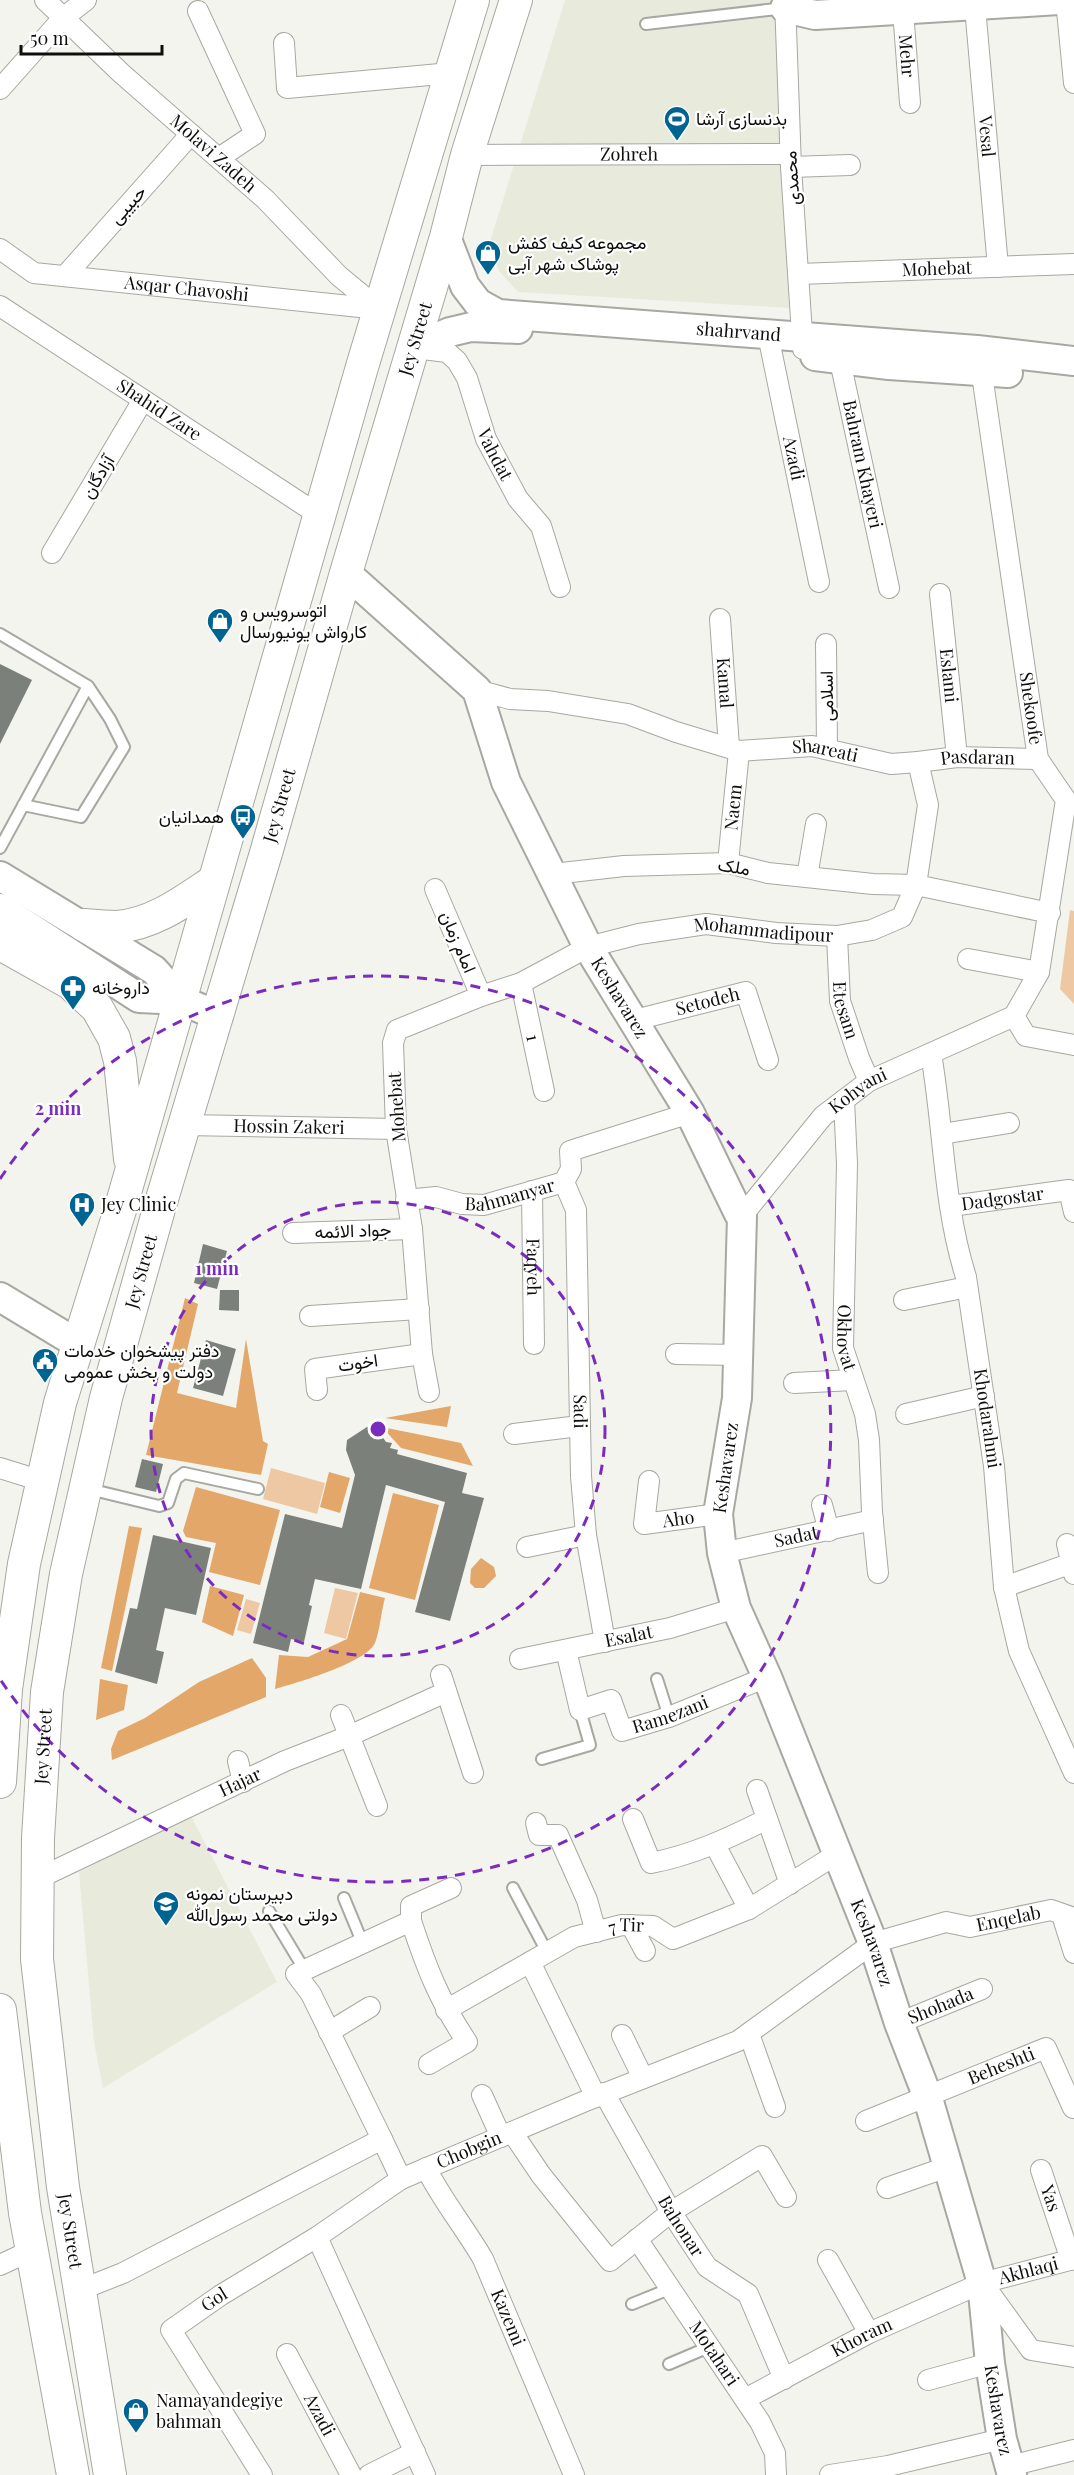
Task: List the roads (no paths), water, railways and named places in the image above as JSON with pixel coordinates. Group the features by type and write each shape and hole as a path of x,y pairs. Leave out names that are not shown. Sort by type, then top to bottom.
{"main road":[{"name":"Jey Street","path":"0,1782 6,1689 22,1576 60,1403 132,1170 379,309 473,0"},
{"name":"Jey Street","path":"110,2475 63,2187 37,1959 37,1879 47,1692 66,1574 106,1398 183,1125 218,1016 446,237 467,155 516,0"},
{"path":"84,926 117,927 147,921 180,904 214,881"},
{"path":"2,951 70,984 97,1008 110,1032 120,1061 132,1170"},
{"path":"0,2010 25,2214 73,2475"}],"street":[{"name":"Molavi Zadeh","path":"45,0 121,73 265,199 339,276 379,309"},
{"path":"0,89 63,18 86,0"},
{"path":"790,3 815,15 975,7 1059,0"},
{"path":"1066,0 1074,83"},
{"name":"محمدی","path":"790,3 790,160 803,347"},
{"name":"Vesal","path":"975,7 998,267"},
{"name":"Mehr","path":"903,10 910,103"},
{"path":"198,11 255,134 219,158"},
{"path":"284,43 287,87 451,73"},
{"name":"حبیبی","path":"65,276 191,134"},
{"name":"Zohreh","path":"467,155 790,160 850,165"},
{"name":"shahrvand","path":"446,237 465,285 478,303 498,314 837,349 889,365 979,360 1074,361"},
{"name":"Asqar Chavoshi","path":"0,249 34,273 379,309"},
{"name":"Mohebat","path":"799,274 1074,264"},
{"name":"Shahid Zare","path":"0,306 319,515"},
{"name":"shahrvand","path":"413,347 450,332 471,327 769,343"},
{"name":"Azadi","path":"769,343 819,582"},
{"name":"Vahdat","path":"413,347 447,352 467,378 486,439 518,499 541,526 560,587"},
{"name":"Bahram Khayeri","path":"837,349 889,588"},
{"name":"shahrvand","path":"979,360 1074,379"},
{"name":"Shekoofe","path":"979,360 1038,759 1070,798 1039,972 1014,1016"},
{"name":"آزادگان","path":"52,553 143,400"},
{"path":"346,573 477,690"},
{"name":"Eslami","path":"940,594 957,757"},
{"name":"Kamal","path":"720,619 734,749"},
{"name":"اسلامی","path":"826,644 827,749"},
{"name":"Shareati","path":"477,690 510,699 548,701 628,714 676,732 734,749 812,746 891,764 918,762"},
{"name":"Keshavarez","path":"477,690 506,782 588,947 690,1113 738,1214 742,1216 736,1398 718,1514 722,1553 736,1608 767,1677 873,1943 899,2023 927,2095 982,2283 990,2363 1002,2439 1011,2471"},
{"name":"Naem","path":"728,863 734,749"},
{"name":"Pasdaran","path":"918,762 957,757 1038,759"},
{"path":"918,762 928,805 916,885 1050,913"},
{"path":"807,877 816,824"},
{"name":"ملک","path":"553,874 636,866 728,863 768,873 873,884 916,885"},
{"path":"0,876 154,970 181,1000"},
{"name":"Mohammadipour","path":"588,947 639,934 706,924 776,933 837,936 872,930 902,917 916,885"},
{"name":"امام زمان","path":"435,889 481,996"},
{"path":"0,908 140,998 181,1000 218,1016"},
{"name":"Etesam","path":"837,936 840,1001 869,1081"},
{"name":"Mohebat","path":"429,1392 422,1354 412,1229 396,1129 393,1043 397,1030 521,982 588,947"},
{"path":"968,959 1039,972"},
{"name":"1","path":"521,982 544,1091"},
{"name":"Setodeh","path":"634,1020 746,992 768,1060"},
{"path":"1014,1016 1026,1036 1074,1044"},
{"name":"Kohyani","path":"742,1216 823,1116 869,1081 1014,1016"},
{"name":"Khodarahmi","path":"931,1054 957,1249 967,1287 994,1466 1004,1587 1018,1651 1074,1773"},
{"name":"Okhovat","path":"844,1100 848,1164 843,1348 865,1414 869,1440 878,1573"},
{"name":"Bahmanyar","path":"406,1200 436,1197 462,1204 484,1205 564,1182 571,1168 570,1151 690,1113"},
{"path":"942,1134 1009,1123"},
{"name":"Hossin Zakeri","path":"183,1125 396,1129"},
{"name":"Sadi","path":"564,1182 576,1210 579,1426 586,1535 605,1642"},
{"name":"Dadgostar","path":"951,1206 1069,1190 1074,1212"},
{"name":"Faqyeh","path":"532,1191 534,1344"},
{"name":"جواد الائمه","path":"293,1233 412,1229"},
{"path":"904,1300 967,1287"},
{"path":"0,1297 78,1344"},
{"path":"310,1317 420,1309"},
{"name":"اخوت","path":"317,1390 315,1369 422,1354"},
{"path":"676,1354 739,1355"},
{"path":"794,1383 853,1380"},
{"path":"906,1414 984,1396"},
{"path":"514,1434 579,1426"},
{"path":"0,1468 44,1482"},
{"name":"Aho","path":"649,1481 644,1524 718,1514"},
{"path":"822,1505 829,1531"},
{"name":"Sadat","path":"722,1553 873,1520"},
{"path":"527,1547 586,1535"},
{"path":"1004,1587 1071,1560"},
{"name":"Esalat","path":"520,1659 670,1628 736,1608"},
{"path":"566,1650 580,1710"},
{"name":"Ramezani","path":"580,1710 611,1700 622,1731 669,1717 767,1677"},
{"name":"Hajar","path":"37,1879 285,1761 349,1736 443,1684 473,1773"},
{"path":"341,1715 377,1806"},
{"path":"238,1761 243,1782"},
{"path":"757,1790 790,1884"},
{"path":"633,1819 651,1863 672,1859 715,1845 767,1819"},
{"path":"536,1823 539,1835 558,1835 587,1900 596,1932"},
{"path":"715,1845 749,1909"},
{"name":"7 Tir","path":"446,2010 574,1937 622,1925 631,1925 653,1926 673,1939 749,1909 837,1854"},
{"path":"429,2064 467,2042 446,2010 429,1976 411,1921 411,1906 451,1888"},
{"name":"Enqelab","path":"873,1943 946,1922 970,1927 1051,1910 1068,1916"},
{"path":"1068,1916 1074,1953"},
{"path":"401,2179 310,1994 296,1974 411,1921"},
{"path":"631,1925 645,1951"},
{"name":"Chobgin","path":"401,2179 600,2095 738,2041 873,1943"},
{"name":"Bahonar","path":"539,1957 600,2095 671,2212 707,2266 748,2294 784,2379"},
{"name":"Shohada","path":"899,2023 982,1989"},
{"path":"329,2032 370,2007"},
{"path":"749,2034 775,2107"},
{"path":"622,2035 643,2078"},
{"name":"Beheshti","path":"927,2095 1046,2048 1067,2077 1073,2108"},
{"path":"482,2095 506,2134 609,2261 671,2212 762,2156 786,2197"},
{"path":"866,2121 927,2095"},
{"path":"80,2290 123,2273 382,2139"},
{"path":"887,2188 947,2167"},
{"name":"Kazemi","path":"426,2168 437,2189 465,2228 483,2259 574,2475"},
{"name":"Yas","path":"1041,2170 1073,2260"},
{"name":"Gol","path":"262,2475 171,2330 221,2295 317,2237 401,2179"},
{"path":"317,2237 425,2475"},
{"name":"Motahari","path":"637,2239 760,2422 775,2453 776,2475"},
{"path":"0,2265 32,2250"},
{"path":"828,2260 869,2333"},
{"name":"Akhlaqi","path":"982,2283 1073,2260"},
{"path":"982,2283 1030,2350 1074,2357"},
{"name":"Khoram","path":"745,2399 869,2333 982,2283"},
{"name":"Azadi","path":"287,2354 351,2475"},
{"path":"928,2380 990,2363"},
{"path":"830,2475 915,2467 1002,2439"},
{"path":"1011,2471 1074,2450"},
{"path":"369,2475 415,2452"}],"lane":[{"path":"646,24 790,3"},
{"path":"0,634 88,686 110,718 124,747 81,817 23,805"},
{"path":"0,848 88,686"},
{"path":"86,1488 159,1506 168,1503 176,1479 184,1473 258,1489"},
{"path":"657,1679 669,1717"},
{"path":"542,1759 590,1745 580,1710"},
{"path":"513,1888 539,1957"},
{"path":"344,1898 363,1944"},
{"path":"269,1911 304,1969"},
{"path":"632,2304 669,2289"},
{"path":"669,2364 709,2347"}],"place":[{"name":"بدنسازی آرشا","path":"677,142"},
{"name":"مجموعه کیف کفش پوشاک شهر آبی","path":"488,276"},
{"name":"اتوسرویس و کارواش یونیورسال","path":"220,644"},
{"name":"همدانیان","path":"243,840"},
{"name":"داروخانه","path":"73,1011"},
{"name":"Jey Clinic","path":"82,1228"},
{"name":"دفتر پیشخوان خدمات دولت و بخش عمومی","path":"45,1384"},
{"name":"دبیرستان نمونه دولتی محمد رسول‌الله","path":"166,1927"},
{"name":"Namayandegiye bahman","path":"136,2434"}]}
